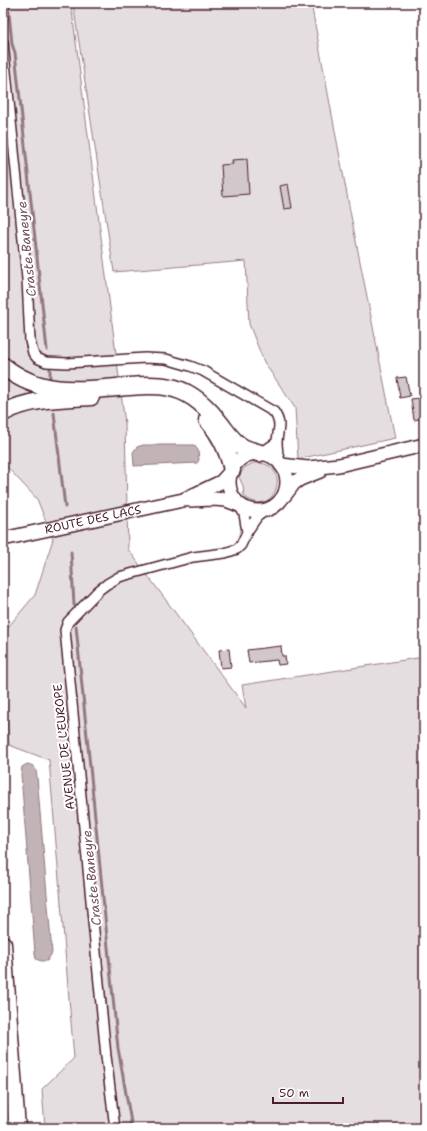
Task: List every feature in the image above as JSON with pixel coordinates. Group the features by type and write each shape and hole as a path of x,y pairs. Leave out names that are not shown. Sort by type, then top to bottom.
{"highway":[{"path":"3,366 15,376 30,383 55,389 90,390 157,385 179,389 190,395 208,409 234,441 241,447 260,453"},
{"path":"3,413 11,408 39,401 157,392 173,395 195,407 212,424 227,452 230,460 231,471"},
{"path":"3,944 17,1128"}],"main road":[{"path":"280,464 308,468 339,465 424,446"},
{"path":"250,454 267,454 274,457 280,464 285,470 287,487 280,502 273,508 256,512 239,505 230,491 229,481 231,471 241,458 250,454"},
{"path":"284,495 294,483 300,479 339,465"},
{"name":"ROUTE DES LACS","path":"183,500 221,482 231,471"},
{"name":"ROUTE DES LACS","path":"3,538 183,500 226,500 239,505"}],"street":[{"path":"3,42 27,279 30,341 33,353 37,358 46,362 79,363 145,358 166,359 190,366 274,412 279,427 277,442 280,464"},
{"path":"260,453 277,442"},
{"path":"239,505 246,519 247,532"},
{"name":"AVENUE DE L'EUROPE","path":"115,1128 108,1071 65,630 68,622 99,590 112,581 126,575 193,557 234,551 241,545 247,532 257,518 265,511"}],"shaded area":[{"path":"3,3 71,3 125,424 128,549 246,708 242,685 424,657 424,1128 45,1128 42,1089 74,1058 49,760 9,745 3,666 3,633 35,595 53,539 37,499 3,464"},
{"path":"73,3 311,3 395,438 298,459 295,408 264,362 249,324 246,261 114,272"},
{"path":"143,445 194,445 198,450 199,460 197,463 134,466 133,452 137,447"},
{"path":"253,463 266,464 274,470 277,479 276,488 272,496 265,502 255,502 244,496 243,486 239,477 244,468"},
{"path":"27,764 32,765 35,768 37,777 52,953 47,961 36,959 35,953 21,775 22,767"}],"building":[{"path":"247,159 249,194 223,196 221,165 233,164 232,160"},
{"path":"288,184 292,208 284,209 280,186"},
{"path":"406,377 410,396 400,398 397,378"},
{"path":"420,398 421,400 424,400 424,418 414,420 411,399"},
{"path":"281,646 282,656 285,656 286,664 278,665 277,660 249,663 247,650"},
{"path":"229,649 231,667 221,668 219,650"}],"waterway":[{"name":"Craste Baneyre","path":"8,3 12,44 15,53 47,350"},
{"name":"Craste Baneyre","path":"50,369 50,377"},
{"name":"Craste Baneyre","path":"54,413 65,507"},
{"name":"Craste Baneyre","path":"71,552 74,605"},
{"name":"Craste Baneyre","path":"76,626 118,1048 132,1128"}]}
